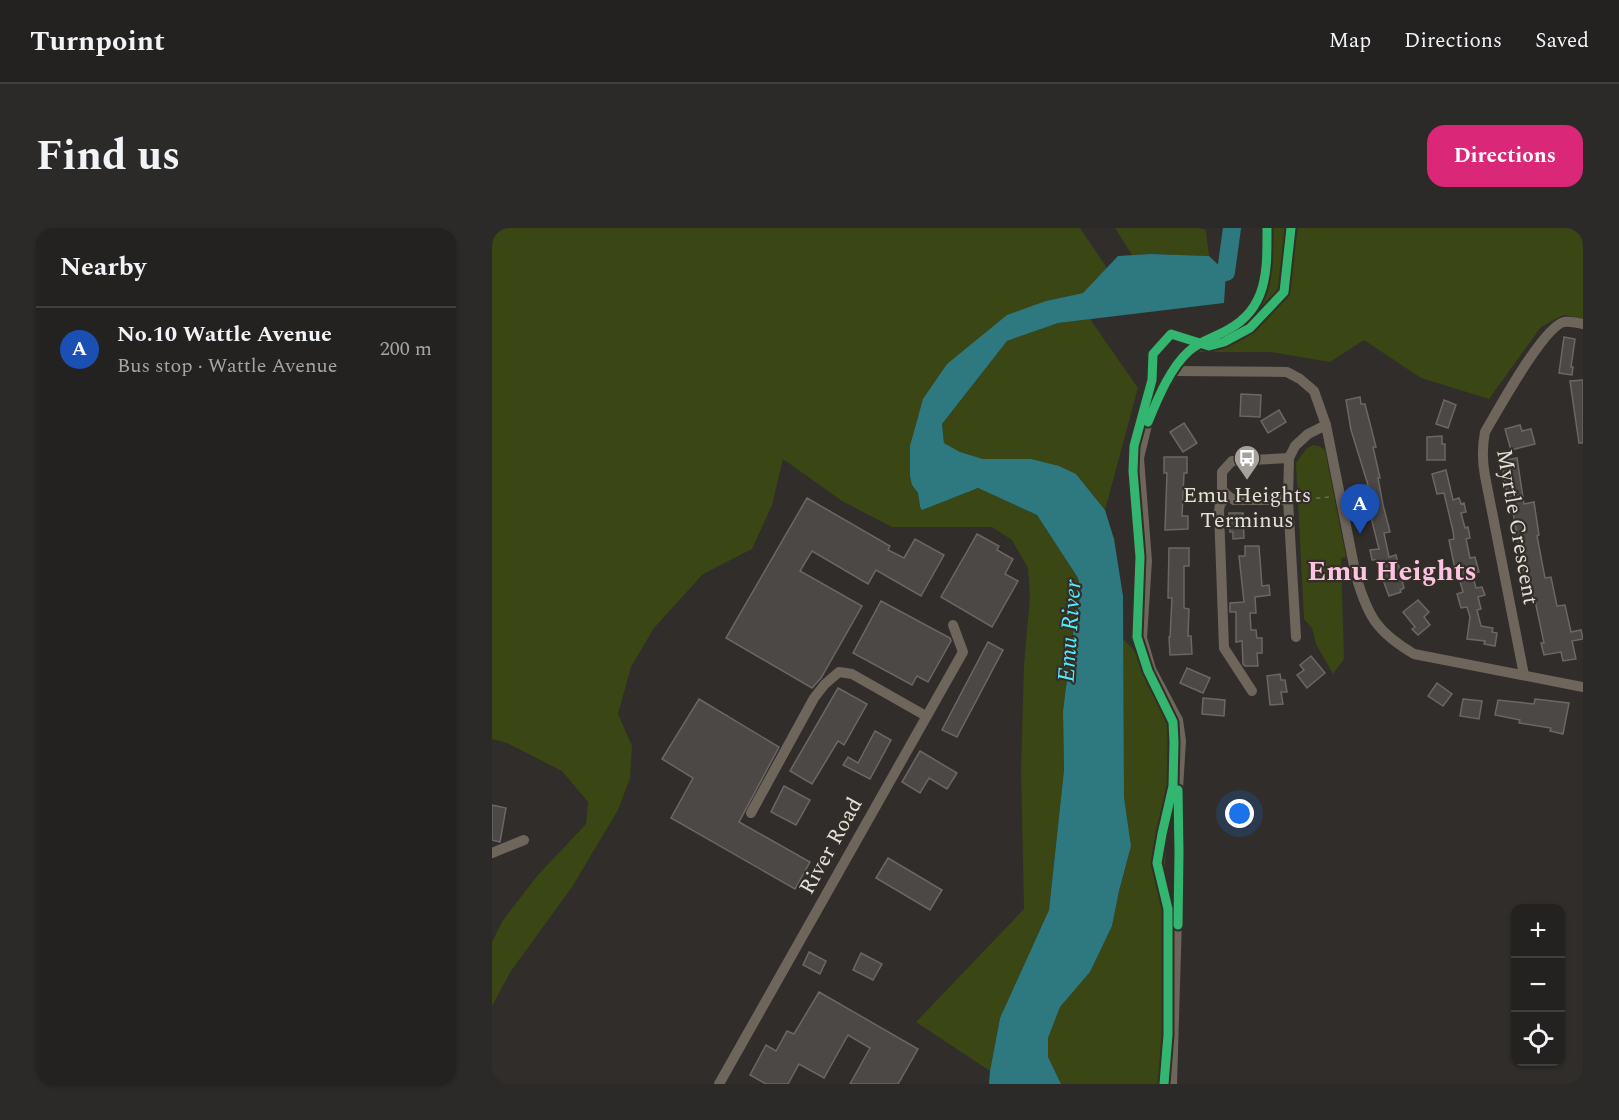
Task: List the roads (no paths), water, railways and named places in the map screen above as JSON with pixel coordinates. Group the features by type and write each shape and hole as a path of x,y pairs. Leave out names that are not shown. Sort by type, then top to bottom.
{"street":[{"path":"1172,1084 1181,741 1178,720 1151,669 1142,638 1147,561 1139,458 1147,425 1159,397 1187,352 1199,342 1230,329 1247,317 1264,285 1267,270 1267,228"},
{"name":"Myrtle Crescent","path":"1524,675 1485,476 1482,458 1483,443 1490,423 1539,345 1551,330 1564,322 1583,324"},
{"path":"1174,371 1287,372 1300,379 1314,392 1326,425 1356,576 1363,600 1376,625 1393,642 1414,654 1583,687"},
{"path":"1296,637 1288,500 1289,458 1295,446 1308,434 1326,425"},
{"path":"1288,500 1234,500 1222,490 1222,471 1232,461 1289,458"},
{"path":"1228,496 1220,504 1219,511 1224,648 1252,691"},
{"name":"River Road","path":"719,1084 963,652 953,625"},
{"path":"751,813 814,698 839,672 852,674 926,716"},
{"path":"492,854 524,840"}],"water":[{"path":"1150,254 1209,256 1226,272 1224,303 1058,323 1007,341 942,424 944,443 960,452 983,459 1031,459 1059,466 1076,474 1105,510 1114,539 1123,596 1124,797 1131,846 1112,926 1090,972 1060,1007 1048,1038 1048,1057 1061,1084 989,1084 1000,1018 1049,910 1064,770 1063,711 1081,592 1078,578 1037,515 978,488 922,510 918,493 912,485 910,476 910,446 923,399 947,364 1007,315 1046,301 1083,293 1118,256"}],"waterway":[{"name":"Emu River","path":"1204,277 1226,272 1232,228"}],"place":[{"name":"Emu Heights Terminus","path":"1247,481"},
{"name":"No.10 Wattle Avenue","path":"1360,534"}],"district":[{"name":"Emu Heights","path":"1392,571"}]}
